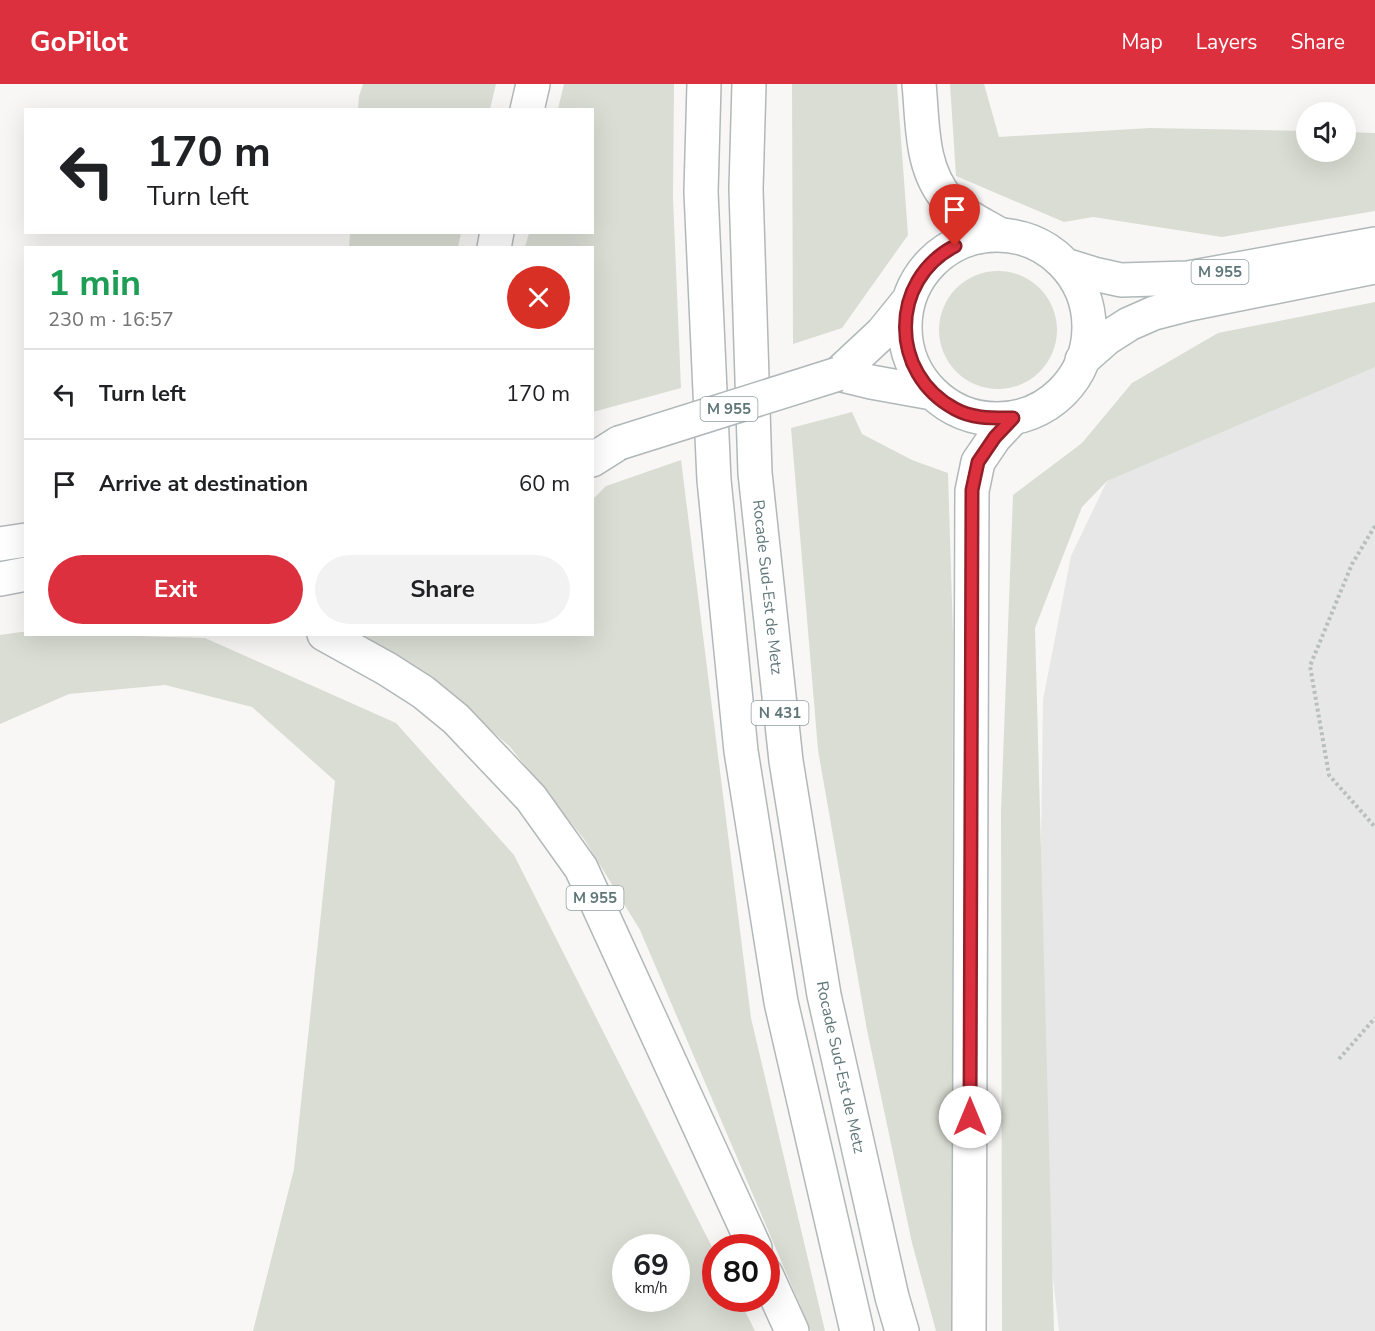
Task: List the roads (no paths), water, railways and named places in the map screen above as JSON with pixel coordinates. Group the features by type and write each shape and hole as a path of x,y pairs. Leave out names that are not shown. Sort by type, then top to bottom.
{"main road":[{"path":"527,108 533,84"},
{"name":"N 431","path":"704,84 700,192 714,480 741,751 781,1002 857,1331"},
{"name":"Rocade Sud-Est de Metz","path":"749,84 746,189 755,474 786,761 824,995 889,1286 902,1331"},
{"path":"919,84 925,156 936,181 948,200 968,216 999,234"},
{"path":"999,234 1023,238 1046,249 1065,265 1079,286 1087,310 1088,336 1082,360 1071,381 1055,398 1035,410 1013,418 984,418 956,410 932,393 913,365 904,333 908,301 921,274 942,252 969,239 999,234"},
{"name":"M 955","path":"1065,265 1121,280 1188,278 1375,244"},
{"name":"M 955","path":"1082,360 1107,338 1129,324 1154,313 1375,267"},
{"name":"M 955","path":"601,449 838,374 882,333 908,301"},
{"path":"838,374 932,393"},
{"path":"969,1331 972,490 978,462 995,437 1013,418"},
{"path":"0,544 24,540"},
{"path":"0,579 24,574"},
{"path":"0,593 24,592"},
{"name":"M 955","path":"328,636 423,692 456,720 531,798 582,868 749,1234"},
{"path":"780,1305 792,1331"}]}
